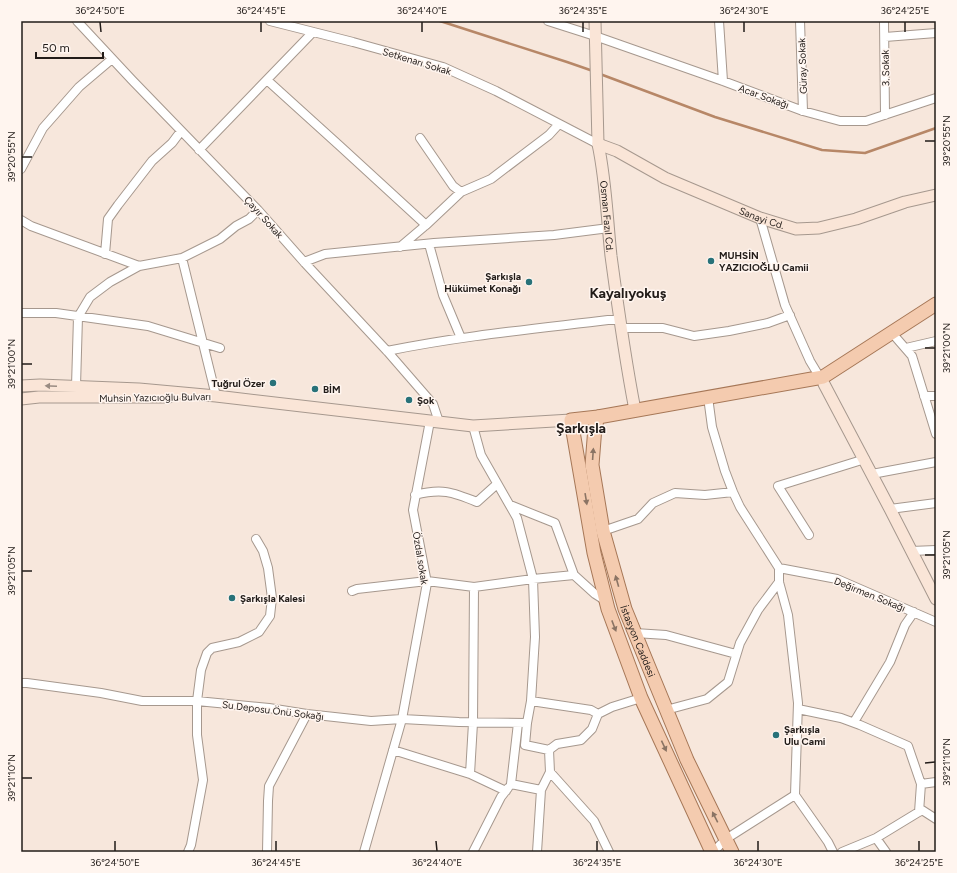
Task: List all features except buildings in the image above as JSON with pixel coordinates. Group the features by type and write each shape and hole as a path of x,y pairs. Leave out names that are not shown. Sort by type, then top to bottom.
{"main road":[{"path":"571,420 708,397 822,381 823,377 936,304"},
{"name":"İstasyon Caddesi","path":"598,416 595,427 592,465 603,531 625,609 687,760 732,852"},
{"name":"İstasyon Caddesi","path":"571,420 594,553 606,601 641,698 713,852"}],"street":[{"name":"Çayır Sokak","path":"77,21 258,210 387,351 432,404 434,421"},
{"name":"Setkenarı Sokak","path":"270,21 443,67 496,91 598,144"},
{"name":"Acar Sokağı","path":"548,21 595,40 723,81 803,111 840,121 866,121 936,98"},
{"name":"Osman Fazıl Cd.","path":"595,21 598,144 602,162 626,365 635,410"},
{"path":"719,21 723,81"},
{"name":"Güray Sokak","path":"800,21 803,111"},
{"name":"3. Sokak","path":"884,21 885,115"},
{"path":"199,150 313,32"},
{"path":"884,37 936,34"},
{"path":"21,169 43,128 79,87 112,59"},
{"path":"267,80 426,225"},
{"path":"400,247 461,192 491,179 549,135 559,124"},
{"path":"105,254 108,219 152,161 172,143 181,131"},
{"path":"420,138 453,186 461,192"},
{"name":"Sanayi Cd.","path":"598,144 617,151 665,178 760,218 796,228 819,228 856,219 905,202 936,195"},
{"path":"76,386 78,317 90,297 110,282 139,266 182,258 220,239 236,226 249,219 258,210"},
{"path":"760,218 781,291 810,361 872,474 936,599"},
{"path":"21,220 31,226 139,266"},
{"path":"304,262 325,254 429,244 554,235 609,228"},
{"path":"429,244 443,295 461,338"},
{"path":"182,258 204,342 216,396 472,426 571,420"},
{"path":"21,313 56,313 148,326 220,348"},
{"path":"387,351 461,338 608,320 621,324 663,328 694,336 768,323 790,315"},
{"path":"892,333 912,356 936,434"},
{"path":"906,348 936,340"},
{"name":"Muhsin Yazıcıoğlu Bulvarı","path":"21,386 40,385 139,389 216,396"},
{"name":"Muhsin Yazıcıoğlu Bulvarı","path":"21,399 39,397 152,398 216,396"},
{"path":"924,396 936,396"},
{"path":"708,397 712,427 733,492 740,507 779,568 778,582 788,615 798,703 794,795 828,842 833,852"},
{"name":"Özdal sokak","path":"364,852 402,719 427,581 413,510 434,421"},
{"path":"472,426 481,455 517,518 532,578 535,636 531,701 522,723 508,788 501,797 473,852"},
{"path":"809,536 778,486 864,460"},
{"path":"872,474 936,462"},
{"path":"416,495 430,491 452,492 477,502 497,484"},
{"path":"603,531 638,519 653,503 675,493 705,495 733,492"},
{"path":"890,509 936,503"},
{"path":"510,505 555,523 574,575 595,594 606,601"},
{"path":"188,852 191,845 203,780 196,735 197,701 201,670 207,653 212,648 239,642 259,632 270,616 272,598 268,568 263,551 256,539"},
{"path":"911,551 936,550"},
{"name":"Değirmen Sokağı","path":"779,568 837,579 936,622"},
{"path":"352,591 357,589 427,581 474,587 532,578 574,575"},
{"path":"666,710 707,700 728,682 740,643 758,610 778,582"},
{"path":"470,774 473,722 474,587"},
{"path":"854,722 890,662 905,625 914,612"},
{"path":"635,633 666,635 736,654"},
{"name":"Su Deposu Önü Sokağı","path":"21,683 101,693 142,701 197,701 269,708 371,721 402,719 522,723"},
{"path":"522,723 525,745 549,750 557,744 581,740 592,729 598,714 612,707 641,698"},
{"path":"531,701 591,710 598,714"},
{"path":"798,709 854,722 908,746 921,784 919,812"},
{"path":"267,852 268,801 270,786 307,714"},
{"path":"393,750 470,774 508,788 541,790"},
{"path":"537,852 541,790 550,772 549,750"},
{"path":"550,772 594,821 609,852"},
{"path":"921,784 936,782"},
{"path":"713,852 726,839 794,795"},
{"path":"842,852 876,838 922,810 936,819"},
{"path":"876,838 886,852"}],"waterway":[{"path":"440,21 593,71"},
{"path":"600,74 715,117 822,150 865,153 936,128"}],"place":[{"name":"MUHSİN YAZICIOĞLU Camii","path":"711,261"},
{"name":"Şarkışla Hükümet Konağı","path":"529,282"},
{"name":"Tuğrul Özer","path":"273,383"},
{"name":"BİM","path":"315,389"},
{"name":"Şok","path":"409,400"},
{"name":"Şarkışla Kalesi","path":"232,598"},
{"name":"Şarkışla Ulu Cami","path":"776,735"}],"district":[{"name":"Kayalıyokuş","path":"628,293"},
{"name":"Şarkışla","path":"581,428"}]}
